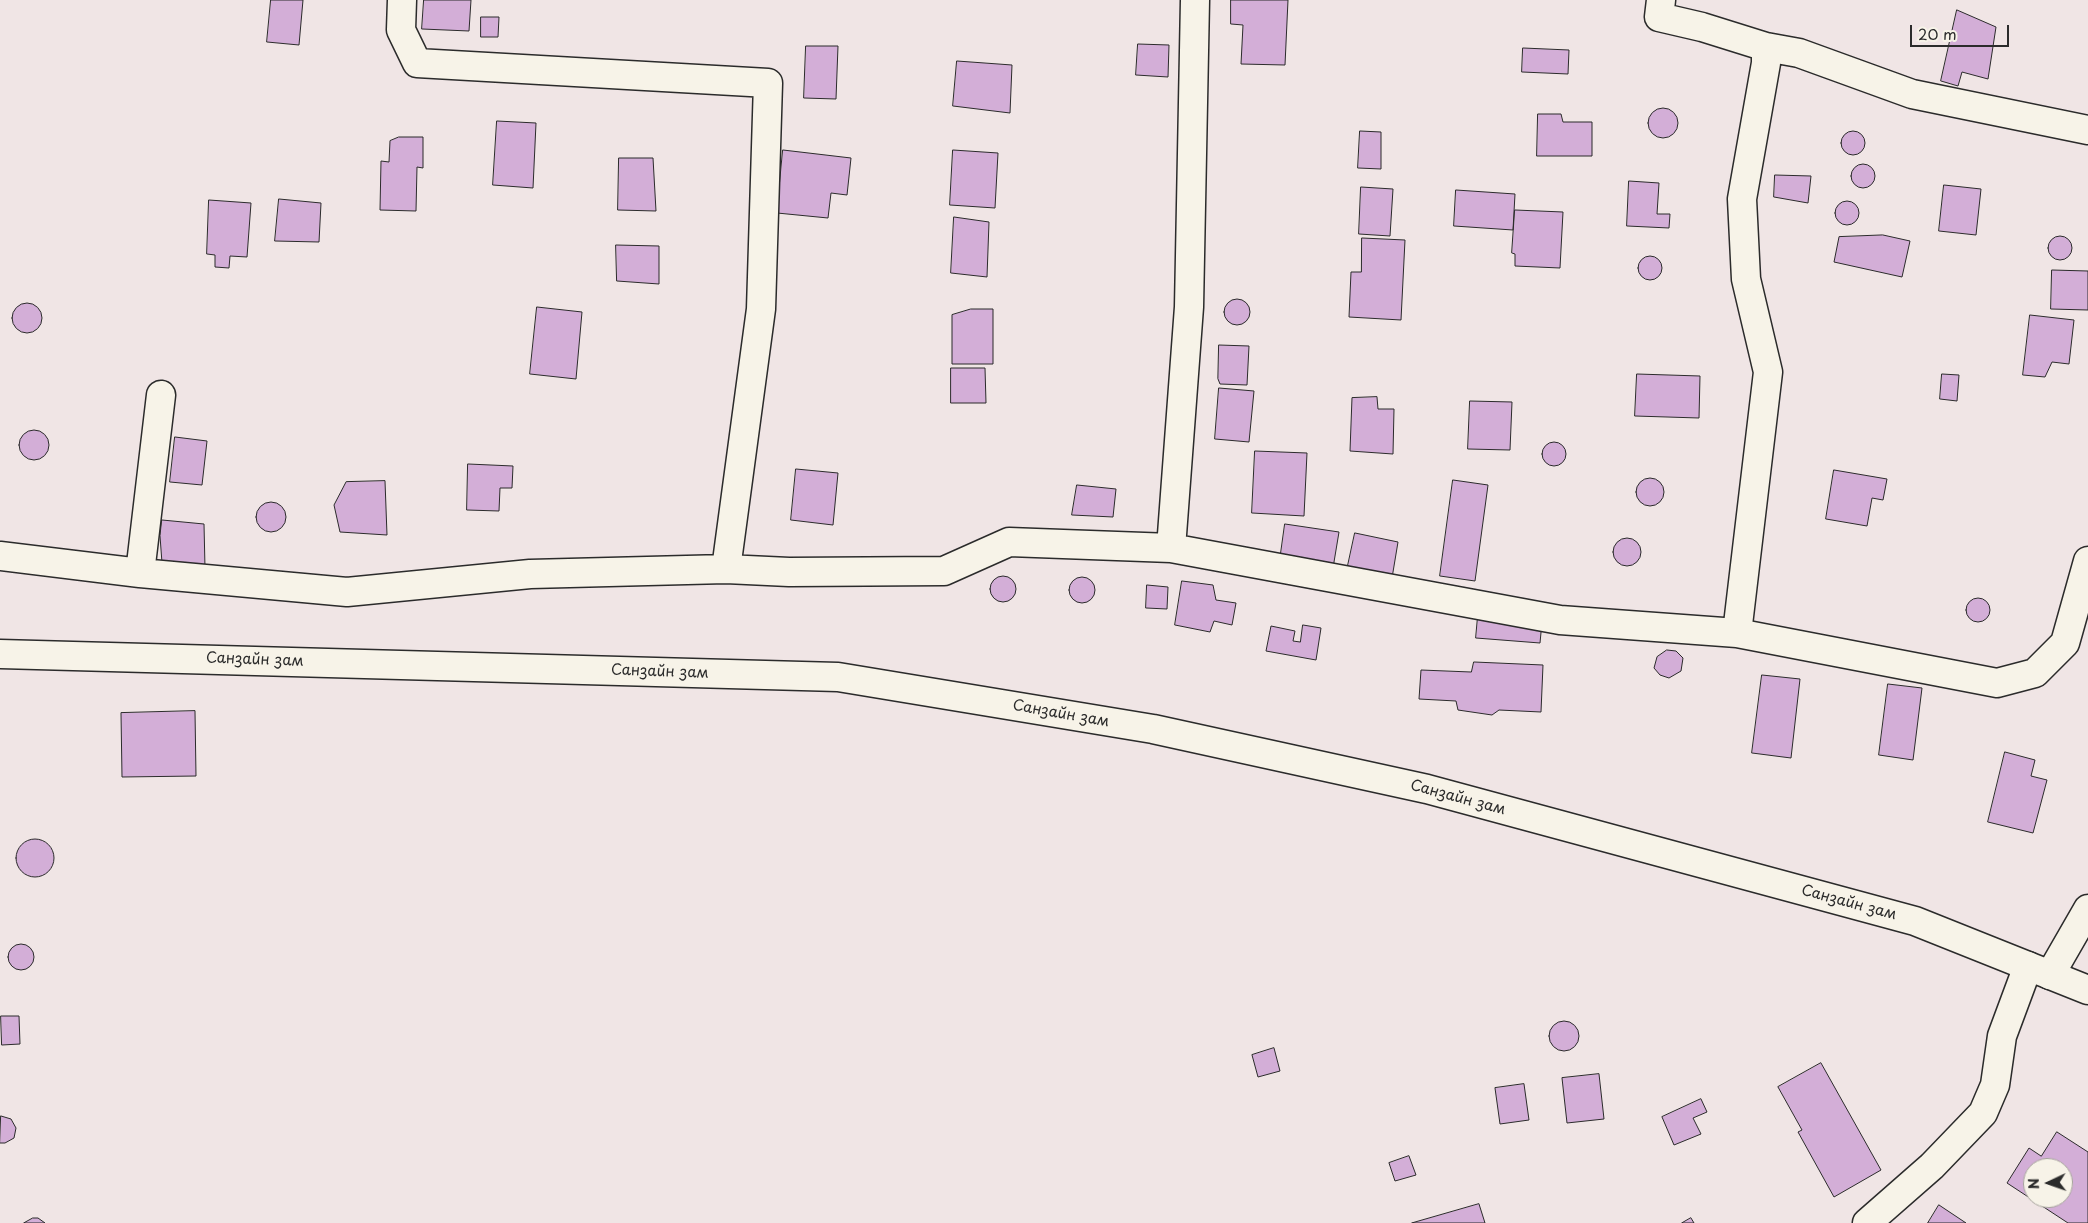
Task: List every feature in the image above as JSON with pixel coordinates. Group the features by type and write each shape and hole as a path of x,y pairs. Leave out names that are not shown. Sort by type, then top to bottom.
{"street":[{"path":"402,0 400,30 417,63 768,83 761,309 726,569"},
{"path":"1171,548 1189,307 1195,0"},
{"path":"1661,0 1659,17 1702,27 1766,47 1799,53 1912,94 2088,130"},
{"path":"1737,633 1768,372 1746,279 1742,199 1766,63 1766,47"},
{"path":"140,573 161,395"},
{"path":"0,556 140,573 347,592 530,574 726,569 789,572 944,571 1008,542 1171,548 1560,620 1737,633 1998,683 2035,673 2065,642 2088,561"},
{"name":"Санзайн зам","path":"0,654 838,677 1152,730 1427,789 1915,921 2088,990"},
{"path":"1867,1223 1932,1166 1983,1113 1995,1085 2002,1036 2039,970 2088,909"}],"building":[{"path":"271,0 303,0 299,45 267,42"},
{"path":"424,0 471,0 469,31 422,29"},
{"path":"1231,0 1288,0 1285,65 1241,64 1243,25 1231,24"},
{"path":"1957,10 1996,27 1988,79 1962,72 1958,86 1941,81"},
{"path":"481,17 499,17 498,37 481,37"},
{"path":"1138,44 1169,45 1168,77 1136,75"},
{"path":"806,46 838,46 836,99 804,98"},
{"path":"1523,48 1569,50 1568,74 1522,72"},
{"path":"957,61 1012,65 1010,113 953,106"},
{"path":"1663,108 1669,109 1677,117 1677,129 1669,137 1663,138 1657,137 1649,129 1648,123 1649,117 1657,109"},
{"path":"1538,114 1561,114 1563,122 1592,122 1592,156 1537,156"},
{"path":"497,121 536,123 533,188 493,185"},
{"path":"1360,131 1381,132 1381,169 1358,168"},
{"path":"1853,131 1862,134 1865,143 1862,152 1853,155 1844,152 1841,143 1844,134"},
{"path":"399,137 423,137 423,168 417,167 416,211 380,210 381,161 389,162 390,141"},
{"path":"783,150 851,158 847,195 831,193 828,218 777,213"},
{"path":"953,150 998,153 995,208 950,205"},
{"path":"619,158 653,158 656,211 618,210"},
{"path":"1863,164 1872,167 1875,176 1872,185 1863,188 1854,185 1851,176 1854,167"},
{"path":"1775,175 1811,176 1808,203 1774,197"},
{"path":"1629,181 1659,183 1657,214 1670,214 1669,228 1627,226"},
{"path":"1944,185 1981,189 1976,235 1939,231"},
{"path":"1361,187 1393,189 1390,236 1359,234"},
{"path":"1456,190 1515,194 1513,230 1454,226"},
{"path":"279,199 321,203 319,242 275,241"},
{"path":"209,200 251,203 247,257 230,256 229,268 215,267 215,255 207,254"},
{"path":"1847,201 1856,204 1859,213 1856,222 1847,225 1838,222 1835,213 1838,204"},
{"path":"1515,210 1563,212 1560,268 1515,266 1515,254 1512,253"},
{"path":"954,217 989,222 987,277 951,273"},
{"path":"1883,235 1910,241 1902,277 1834,262 1839,237"},
{"path":"2060,236 2069,239 2072,248 2069,257 2060,260 2051,257 2048,248 2051,239"},
{"path":"1362,238 1405,240 1401,320 1349,317 1351,272 1361,272"},
{"path":"616,245 659,246 659,284 617,281"},
{"path":"1650,256 1659,259 1662,268 1659,277 1650,280 1641,277 1638,268 1641,259"},
{"path":"2052,270 2088,271 2088,310 2051,309"},
{"path":"1237,299 1246,303 1250,312 1246,321 1237,325 1228,321 1224,312 1228,303"},
{"path":"27,303 33,304 41,312 41,324 33,332 27,333 21,332 13,324 12,318 13,312 21,304"},
{"path":"537,307 582,312 576,379 530,374"},
{"path":"971,309 993,309 993,364 952,364 952,315"},
{"path":"2030,315 2074,320 2069,364 2052,362 2045,377 2023,375"},
{"path":"1219,345 1249,346 1247,385 1220,384 1218,379"},
{"path":"951,368 985,368 986,403 951,403"},
{"path":"1637,374 1700,376 1699,418 1635,416"},
{"path":"1942,374 1959,375 1957,401 1940,399"},
{"path":"1219,388 1254,391 1249,442 1215,439"},
{"path":"1377,397 1378,409 1394,409 1393,454 1350,451 1352,398"},
{"path":"1470,401 1512,402 1510,450 1468,449"},
{"path":"34,430 44,435 49,445 44,455 34,460 24,455 19,445 24,435"},
{"path":"175,437 207,441 202,485 170,482"},
{"path":"1554,442 1563,445 1566,454 1563,463 1554,466 1545,463 1542,454 1545,445"},
{"path":"1255,451 1307,453 1304,516 1252,513"},
{"path":"468,464 513,466 512,488 500,488 499,511 467,510"},
{"path":"796,469 838,473 833,525 791,520"},
{"path":"1834,470 1887,479 1883,500 1872,498 1867,526 1826,519"},
{"path":"1650,478 1660,482 1664,492 1660,502 1650,506 1640,502 1636,492 1640,482"},
{"path":"1453,480 1488,485 1475,581 1440,576"},
{"path":"385,481 387,535 340,532 334,505 346,482"},
{"path":"1077,485 1116,489 1113,517 1072,515"},
{"path":"271,502 281,507 286,517 281,527 271,532 261,527 256,517 261,507"},
{"path":"162,520 204,524 205,568 162,563 160,536"},
{"path":"1285,524 1339,532 1333,568 1280,560"},
{"path":"1355,533 1398,542 1392,578 1347,570"},
{"path":"1627,538 1637,542 1641,552 1637,562 1627,566 1617,562 1613,552 1617,542"},
{"path":"1003,576 1012,580 1016,589 1012,598 1003,602 994,598 990,589 994,580"},
{"path":"1082,577 1091,581 1095,590 1091,599 1082,603 1073,599 1069,590 1073,581"},
{"path":"1182,581 1213,585 1216,600 1236,603 1232,625 1214,621 1210,632 1175,625"},
{"path":"1147,585 1168,587 1167,609 1146,608"},
{"path":"1978,598 1987,601 1990,610 1987,619 1978,622 1969,619 1966,610 1969,601"},
{"path":"1478,616 1542,622 1540,643 1476,638"},
{"path":"1303,625 1321,628 1316,660 1266,651 1271,626 1295,631 1293,641 1300,642"},
{"path":"1667,650 1676,651 1683,658 1681,671 1669,678 1660,675 1654,668 1657,657"},
{"path":"1474,662 1543,665 1541,712 1499,710 1492,715 1458,710 1456,701 1419,699 1421,670 1471,672"},
{"path":"1762,675 1800,679 1791,758 1752,753"},
{"path":"1888,684 1922,688 1913,760 1879,755"},
{"path":"195,711 196,776 122,777 121,713"},
{"path":"2005,752 2035,760 2031,776 2047,780 2033,833 1988,822"},
{"path":"35,839 48,845 54,858 48,871 35,877 22,871 16,858 22,845"},
{"path":"21,944 30,948 34,957 30,966 21,970 12,966 8,957 12,948"},
{"path":"1,1016 19,1016 20,1044 2,1045"},
{"path":"1564,1021 1575,1025 1579,1036 1575,1047 1564,1051 1553,1047 1549,1036 1553,1025"},
{"path":"1274,1048 1280,1071 1258,1077 1252,1055"},
{"path":"1821,1063 1881,1170 1834,1197 1798,1132 1802,1130 1778,1087"},
{"path":"1599,1074 1604,1119 1567,1123 1562,1078"},
{"path":"1524,1084 1529,1120 1500,1124 1495,1088"},
{"path":"1701,1099 1707,1112 1693,1118 1701,1134 1674,1145 1662,1117"},
{"path":"1,1116 11,1119 16,1128 14,1138 5,1143 0,1143"},
{"path":"2057,1132 2088,1152 2088,1223 2068,1223 2045,1208 2073,1208 2073,1158 2023,1158 2023,1193 2007,1183 2029,1148 2041,1156"},
{"path":"1409,1156 1416,1175 1395,1181 1389,1163"},
{"path":"1479,1204 1485,1223 1412,1223"},
{"path":"1939,1205 1966,1223 1928,1223"},
{"path":"33,1218 38,1218 45,1223 24,1223"},
{"path":"1691,1218 1694,1223 1682,1223"}]}
